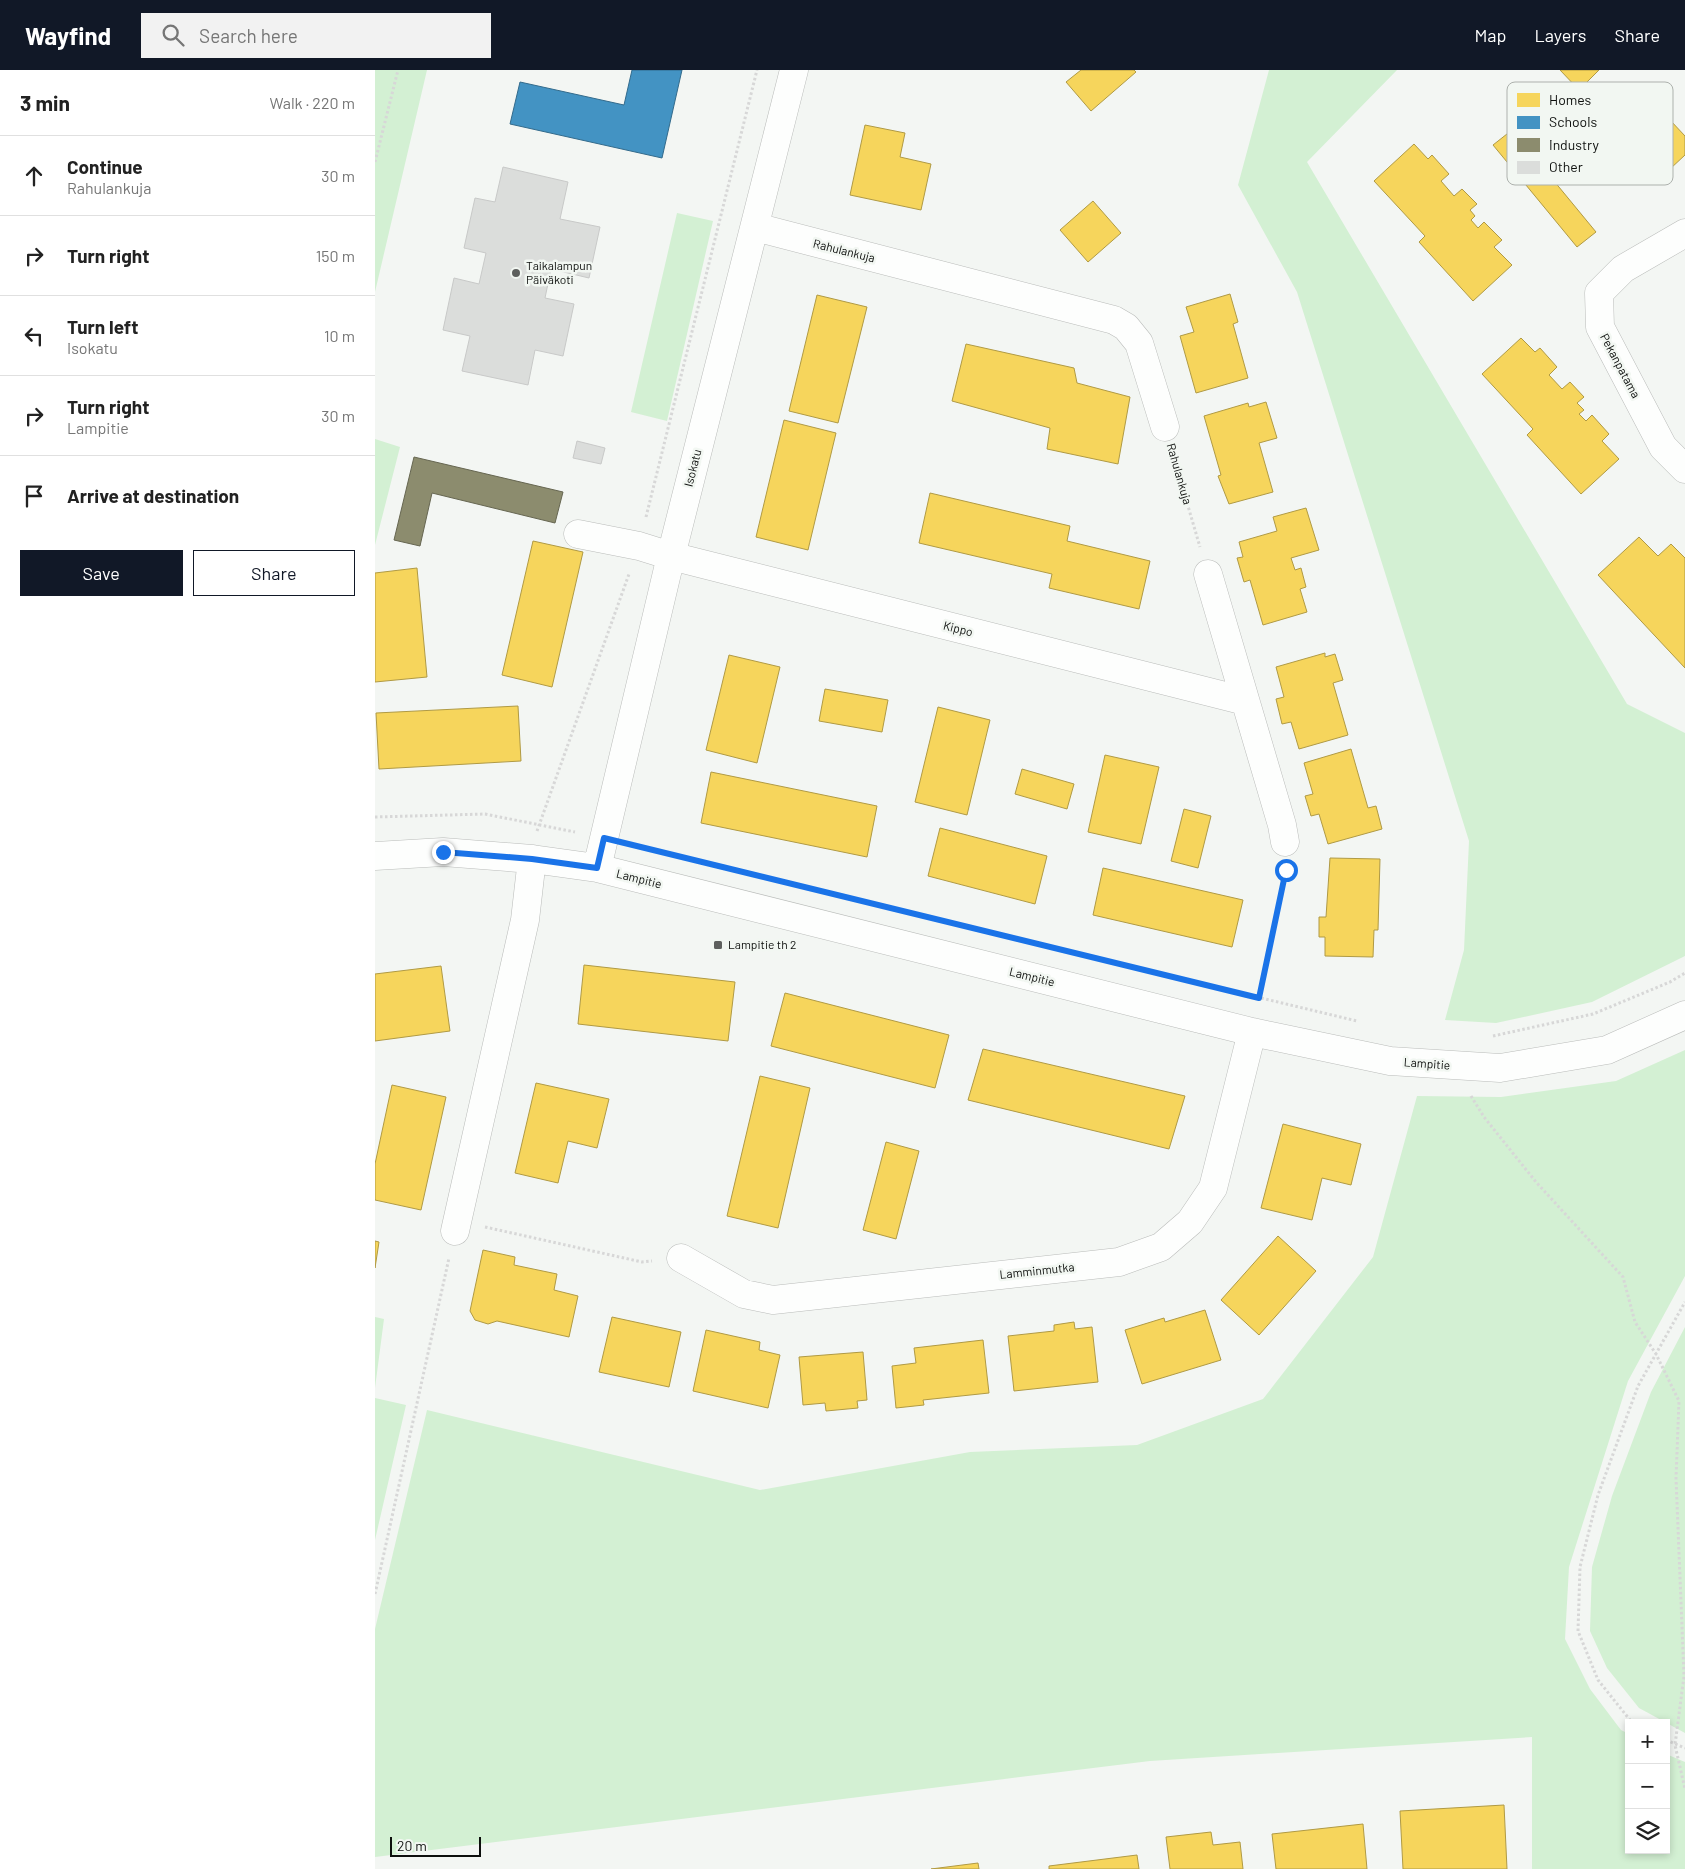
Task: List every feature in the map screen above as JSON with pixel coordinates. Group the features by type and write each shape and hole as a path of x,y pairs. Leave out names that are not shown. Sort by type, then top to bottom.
{"street":[{"name":"Isokatu","path":"597,868 671,556 794,70"},
{"name":"Rahulankuja","path":"755,228 1114,320 1127,327 1139,342 1165,427"},
{"name":"Pekanpatama","path":"1685,233 1623,269 1599,293 1600,327 1663,447 1685,470"},
{"name":"Kippo","path":"578,534 639,546 671,556 1245,701"},
{"path":"1208,574 1282,825 1285,842"},
{"name":"Lampitie","path":"375,856 443,852 532,859 597,868 1252,1032 1390,1062 1500,1068 1607,1050 1685,1015"},
{"path":"456,1226 525,920 532,859"},
{"name":"Lamminmutka","path":"681,1258 744,1294 773,1300 1119,1262 1161,1248 1190,1222 1213,1188 1252,1032"}],"path":[{"path":"375,162 398,70"},
{"path":"532,859 538,824 639,546 757,70"},
{"name":"Rahulankuja","path":"1165,427 1208,574"},
{"path":"375,817 485,814 604,838"},
{"path":"1259,998 1286,870 1285,842"},
{"path":"877,905 1364,1023"},
{"path":"1485,1036 1495,1036 1593,1014 1670,982 1685,973"},
{"path":"1452,1065 1484,1117 1536,1182 1623,1277 1635,1322 1656,1354 1679,1401 1676,1478 1679,1599 1684,1676 1675,1745 1685,1789"},
{"path":"375,1594 456,1226 642,1262 681,1258"},
{"path":"1629,1719 1598,1680 1578,1631 1580,1567 1601,1486 1638,1386 1685,1302"},
{"path":"1670,1742 1685,1748"}],"green space":[{"path":"375,70 427,70 375,292"},
{"path":"1269,70 1397,70 1307,162 1627,704 1685,733 1685,956 1592,1002 1496,1023 1445,1020 1464,950 1469,841 1297,292 1238,185"},
{"path":"677,213 713,221 667,421 631,412"},
{"path":"375,439 400,447 375,545"},
{"path":"1685,1050 1685,1276 1628,1381 1569,1567 1565,1639 1590,1689 1621,1730 1625,1732 1625,1854 1670,1854 1670,1756 1685,1762 1685,1869 1532,1869 1532,1737 1150,1761 375,1857 375,1629 427,1410 760,1490 970,1452 1137,1445 1263,1399 1373,1257 1417,1096 1501,1097 1616,1081"},
{"path":"375,1317 384,1319 375,1388"},
{"path":"1685,1327 1685,1733 1670,1725 1670,1719 1659,1719 1639,1708 1607,1668 1590,1631 1592,1567 1612,1496 1651,1392"},
{"path":"375,1398 406,1405 375,1540"}],"building: Homes":[{"path":"1081,70 1134,70 1136,72 1091,111 1066,82"},
{"path":"1560,70 1599,70 1587,82 1571,82"},
{"path":"1673,123 1685,136 1685,155 1673,166"},
{"path":"865,125 905,133 900,157 931,164 921,210 850,195"},
{"path":"1507,134 1507,162 1493,145"},
{"path":"1414,144 1428,159 1432,155 1449,174 1441,181 1454,196 1462,189 1477,204 1470,210 1475,216 1471,220 1478,228 1484,222 1502,240 1494,247 1512,265 1473,301 1419,242 1425,236 1374,181"},
{"path":"1526,185 1557,185 1596,232 1577,247"},
{"path":"1093,201 1121,233 1088,262 1060,230"},
{"path":"1230,294 1238,322 1233,324 1248,378 1196,393 1180,336 1194,332 1186,307"},
{"path":"817,295 867,307 838,423 789,411"},
{"path":"1521,338 1535,352 1540,348 1557,367 1549,375 1562,389 1570,382 1584,397 1577,403 1584,410 1579,414 1586,421 1592,415 1609,434 1602,441 1619,459 1581,494 1527,435 1533,429 1482,374"},
{"path":"966,344 1074,368 1077,383 1130,397 1118,464 1047,449 1050,428 952,401"},
{"path":"1266,402 1277,438 1259,443 1273,492 1229,504 1218,476 1221,475 1204,416 1248,403 1249,407"},
{"path":"784,420 836,433 808,550 756,537"},
{"path":"930,493 1070,526 1067,541 1150,561 1139,609 1049,588 1052,574 919,543"},
{"path":"1306,508 1319,550 1291,558 1295,570 1301,568 1306,587 1300,589 1307,612 1263,625 1250,580 1244,582 1237,558 1243,557 1239,542 1277,531 1273,517"},
{"path":"1639,537 1658,556 1671,544 1685,558 1685,668 1598,575"},
{"path":"533,541 583,552 552,687 502,675"},
{"path":"417,568 427,677 375,682 375,573"},
{"path":"1325,653 1325,657 1335,654 1343,680 1333,683 1348,735 1299,749 1291,722 1282,724 1276,699 1284,697 1276,667"},
{"path":"729,655 780,667 757,763 706,750"},
{"path":"825,689 888,700 882,732 819,721"},
{"path":"518,706 521,761 379,769 376,713"},
{"path":"938,707 990,720 967,815 915,802"},
{"path":"1351,749 1368,808 1376,806 1382,829 1328,844 1319,814 1311,816 1305,796 1313,794 1304,763"},
{"path":"1105,755 1159,767 1141,844 1088,832"},
{"path":"1022,769 1074,784 1067,809 1015,794"},
{"path":"711,772 877,806 867,857 701,823"},
{"path":"1184,809 1211,816 1198,868 1171,861"},
{"path":"940,828 1047,856 1035,904 928,876"},
{"path":"1330,858 1380,859 1378,930 1374,930 1373,957 1325,956 1325,937 1319,937 1319,917 1326,917"},
{"path":"1103,868 1243,900 1232,947 1093,915"},
{"path":"584,965 735,982 728,1041 578,1024"},
{"path":"441,966 450,1031 375,1041 375,974"},
{"path":"785,993 949,1035 935,1088 771,1046"},
{"path":"983,1049 1185,1096 1169,1149 968,1100"},
{"path":"760,1076 810,1088 778,1228 727,1216"},
{"path":"536,1083 609,1099 597,1148 568,1141 558,1183 515,1173"},
{"path":"392,1085 446,1097 421,1210 375,1200 375,1164"},
{"path":"1283,1124 1361,1144 1351,1185 1322,1178 1312,1220 1261,1208"},
{"path":"886,1142 919,1151 896,1239 863,1230"},
{"path":"1278,1236 1316,1271 1259,1335 1221,1300"},
{"path":"375,1241 379,1242 375,1268"},
{"path":"483,1250 515,1257 514,1265 557,1274 554,1290 578,1296 569,1337 497,1321 488,1324 475,1320 470,1311"},
{"path":"1205,1310 1221,1360 1142,1384 1125,1330 1164,1318 1165,1322"},
{"path":"612,1317 681,1332 669,1387 599,1372"},
{"path":"1074,1322 1075,1329 1092,1327 1098,1382 1014,1391 1008,1336 1054,1331 1054,1325"},
{"path":"706,1330 760,1342 759,1350 780,1355 768,1408 693,1391"},
{"path":"983,1340 989,1393 923,1400 924,1405 896,1408 892,1366 916,1363 914,1348"},
{"path":"863,1352 867,1400 857,1401 858,1408 826,1411 825,1403 803,1405 799,1357"},
{"path":"1504,1805 1507,1869 1403,1869 1400,1811"},
{"path":"1363,1824 1367,1869 1276,1869 1272,1834"},
{"path":"1211,1832 1213,1845 1240,1842 1243,1869 1170,1869 1166,1837"},
{"path":"1137,1855 1139,1869 1049,1869 1049,1866"},
{"path":"978,1863 979,1869 931,1869"}],"building: Schools":[{"path":"632,70 682,70 662,158 510,124 520,82 624,105"}],"building: Industry":[{"path":"414,457 563,492 555,523 432,493 420,546 394,540"}],"building: Other":[{"name":"Taikalampun Päiväkoti","path":"503,167 568,182 560,219 600,227 589,278 551,269 545,298 574,304 563,356 535,350 528,385 462,371 470,336 443,330 454,278 479,284 486,253 464,248 475,198 495,202"},
{"path":"577,441 605,448 601,464 573,458"}],"place":[{"name":"Taikalampun Päiväkoti","path":"516,273"},
{"name":"Lampitie th 2","path":"718,945"}],"route":[{"path":"443,852 532,859 597,868 604,838 1259,998 1286,870"}]}
